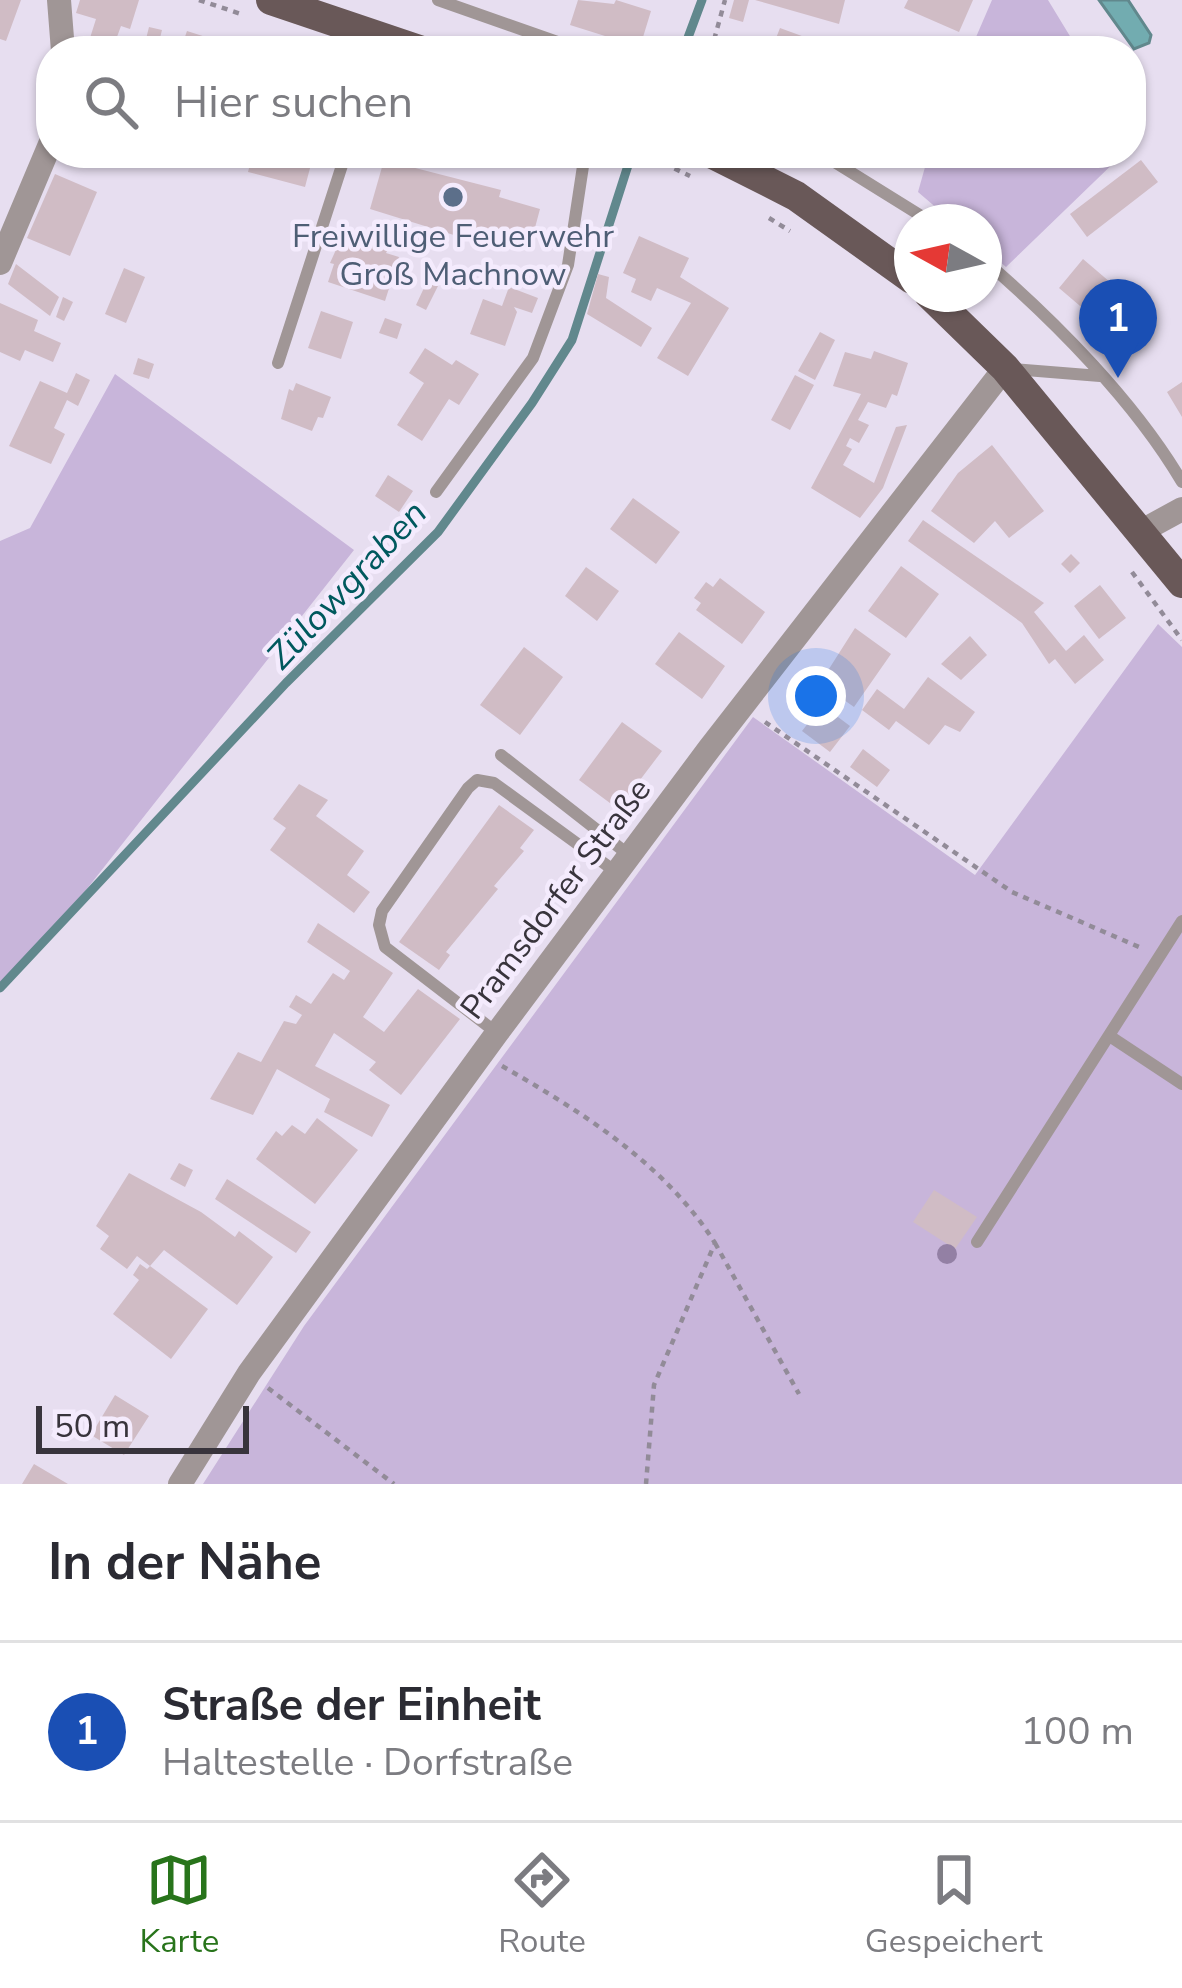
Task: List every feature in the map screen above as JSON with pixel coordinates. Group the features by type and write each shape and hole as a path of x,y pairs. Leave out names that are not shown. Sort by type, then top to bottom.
{"main road":[{"path":"272,0 360,36"},
{"path":"709,168 796,196 894,266"},
{"path":"947,312 1005,368 1182,583"}],"street":[{"path":"59,0 62,36"},
{"path":"0,263 40,168"},
{"name":"Pramsdorfer Straße","path":"180,1484 249,1373 490,1044 1005,368"},
{"path":"1140,532 1182,508"}],"lane":[{"path":"438,0 540,36"},
{"path":"278,362 341,168"},
{"path":"436,492 533,358 568,265 583,168"},
{"path":"844,168 902,204"},
{"path":"1002,276 1101,376 1182,482"},
{"path":"1005,368 1101,376"},
{"path":"501,754 624,864"},
{"path":"490,1044 393,955 380,934 382,911 471,785 477,780 494,783 624,864"},
{"path":"977,1242 1182,921"},
{"path":"1111,1037 1182,1084"}],"path":[{"path":"715,36 725,0"},
{"path":"758,212 793,233"},
{"path":"743,707 1012,892 1160,957"},
{"path":"490,1044 587,1115 692,1207 799,1394"},
{"path":"646,1484 654,1385 715,1243"},
{"path":"249,1373 394,1484"}],"shaded area":[{"path":"992,0 1048,0 1070,36 976,36"},
{"path":"1099,0 1128,0 1151,35 1146,44 1146,36 1125,36"},
{"path":"925,168 1108,168 1006,267 1002,264 1002,204 932,204 918,192"},
{"path":"115,374 354,550 45,942 0,988 0,541 30,528"},
{"path":"1158,624 1182,647 1182,1484 203,1484 304,1326 753,717 975,875"}],"building":[{"path":"0,0 21,0 6,41 0,39"},
{"path":"80,0 139,0 130,29 121,26 117,36 91,36 96,19 76,13"},
{"path":"578,0 614,4 616,0 651,11 643,36 605,36 570,25"},
{"path":"734,0 749,0 743,22 729,18"},
{"path":"755,0 845,0 839,24"},
{"path":"908,0 973,0 959,32 904,8"},
{"path":"149,27 162,30 160,36 147,36"},
{"path":"780,28 802,36 777,36"},
{"path":"1146,166 1158,182 1087,237 1070,214 1130,168"},
{"path":"249,168 310,168 305,187 248,172"},
{"path":"382,168 415,168 501,190 499,197 540,209 529,250 488,238 486,245 370,209"},
{"path":"55,174 97,192 70,256 27,238"},
{"path":"344,232 389,247 386,253 399,257 385,301 328,282 334,264 330,263"},
{"path":"639,236 689,258 680,277 729,308 688,376 657,358 691,303 657,288 651,301 631,292 636,279 623,273"},
{"path":"1083,259 1124,294 1100,323 1059,288"},
{"path":"16,264 59,297 50,316 8,284"},
{"path":"124,268 145,277 126,323 105,314"},
{"path":"598,274 609,277 606,298 652,328 641,347 587,314"},
{"path":"430,275 441,280 426,310 416,305"},
{"path":"509,287 538,298 532,313 514,307 517,312 505,346 470,334 483,299 502,306"},
{"path":"63,297 73,302 64,321 56,317"},
{"path":"0,303 38,320 34,331 61,343 53,362 25,350 20,361 0,352"},
{"path":"321,311 353,322 341,359 308,348"},
{"path":"385,318 402,324 397,339 379,333"},
{"path":"820,332 835,340 815,380 798,371"},
{"path":"425,348 452,365 456,360 479,374 459,405 449,399 422,441 397,425 424,383 409,373"},
{"path":"874,351 908,363 897,396 892,394 886,408 868,402 858,420 869,425 859,443 850,438 846,446 852,449 843,465 874,483 896,427 907,425 883,488 860,518 811,488 861,394 833,386 845,352 871,359"},
{"path":"138,358 154,364 149,379 133,374"},
{"path":"76,373 90,380 78,406 67,400 54,428 65,434 51,464 9,446 40,381 67,393"},
{"path":"795,375 814,385 790,430 771,420"},
{"path":"1182,382 1182,417 1167,392"},
{"path":"296,383 331,397 312,431 281,419 289,389 293,391"},
{"path":"992,445 1044,511 1009,538 995,521 974,543 931,511 958,473"},
{"path":"388,475 413,491 399,512 375,496"},
{"path":"633,498 680,532 656,564 610,529"},
{"path":"923,520 1044,603 1034,612 1066,651 1084,635 1104,660 1075,684 1055,659 1049,664 1022,623 908,541"},
{"path":"1071,554 1080,563 1070,573 1061,564"},
{"path":"901,566 939,594 906,638 868,611"},
{"path":"586,567 619,591 597,621 565,596"},
{"path":"720,578 765,612 742,644 696,610 701,603 694,598 706,582 713,587"},
{"path":"1100,585 1126,618 1099,639 1074,606"},
{"path":"855,628 891,654 854,707 820,683"},
{"path":"679,632 725,666 702,699 655,664"},
{"path":"970,636 987,655 961,680 941,664"},
{"path":"524,647 563,677 520,735 480,705"},
{"path":"928,677 975,712 960,732 945,725 929,745 896,721 889,730 862,710 877,689 904,709"},
{"path":"822,705 850,726 830,752 802,731"},
{"path":"622,722 662,751 618,809 579,780"},
{"path":"863,749 890,770 877,787 850,767"},
{"path":"299,784 328,800 316,816 364,851 347,875 370,892 354,913 270,850 286,828 273,819"},
{"path":"499,805 534,830 520,848 524,851 494,886 498,889 446,952 450,955 439,970 399,942"},
{"path":"318,923 393,973 363,1017 384,1032 418,989 460,1019 401,1095 369,1070 376,1062 334,1033 315,1066 390,1105 372,1137 324,1112 330,1099 277,1069 253,1115 210,1099 238,1052 261,1062 284,1021 296,1024 302,1015 289,1007 296,995 311,1004 333,973 344,980 350,971 307,942"},
{"path":"317,1118 358,1150 315,1204 256,1159 276,1131 282,1136 292,1125 305,1134"},
{"path":"179,1163 193,1170 185,1187 170,1179"},
{"path":"129,1173 201,1212 235,1237 239,1231 273,1257 237,1305 164,1250 150,1266 137,1256 127,1269 100,1249 109,1236 96,1226"},
{"path":"227,1179 311,1232 296,1253 215,1199"},
{"path":"934,1190 977,1217 955,1249 913,1222"},
{"path":"140,1264 150,1266 208,1309 171,1359 113,1314 139,1280 133,1275"},
{"path":"115,1395 149,1416 124,1455 91,1435"},
{"path":"34,1464 68,1484 22,1484"}],"waterway":[{"name":"Zülowgraben","path":"689,36 702,0"},
{"name":"Zülowgraben","path":"0,988 286,683 438,532 572,340 627,168"}],"place":[{"name":"Freiwillige Feuerwehr Groß Machnow","path":"453,197"},
{"name":"Straße der Einheit","path":"1118,378"}]}
